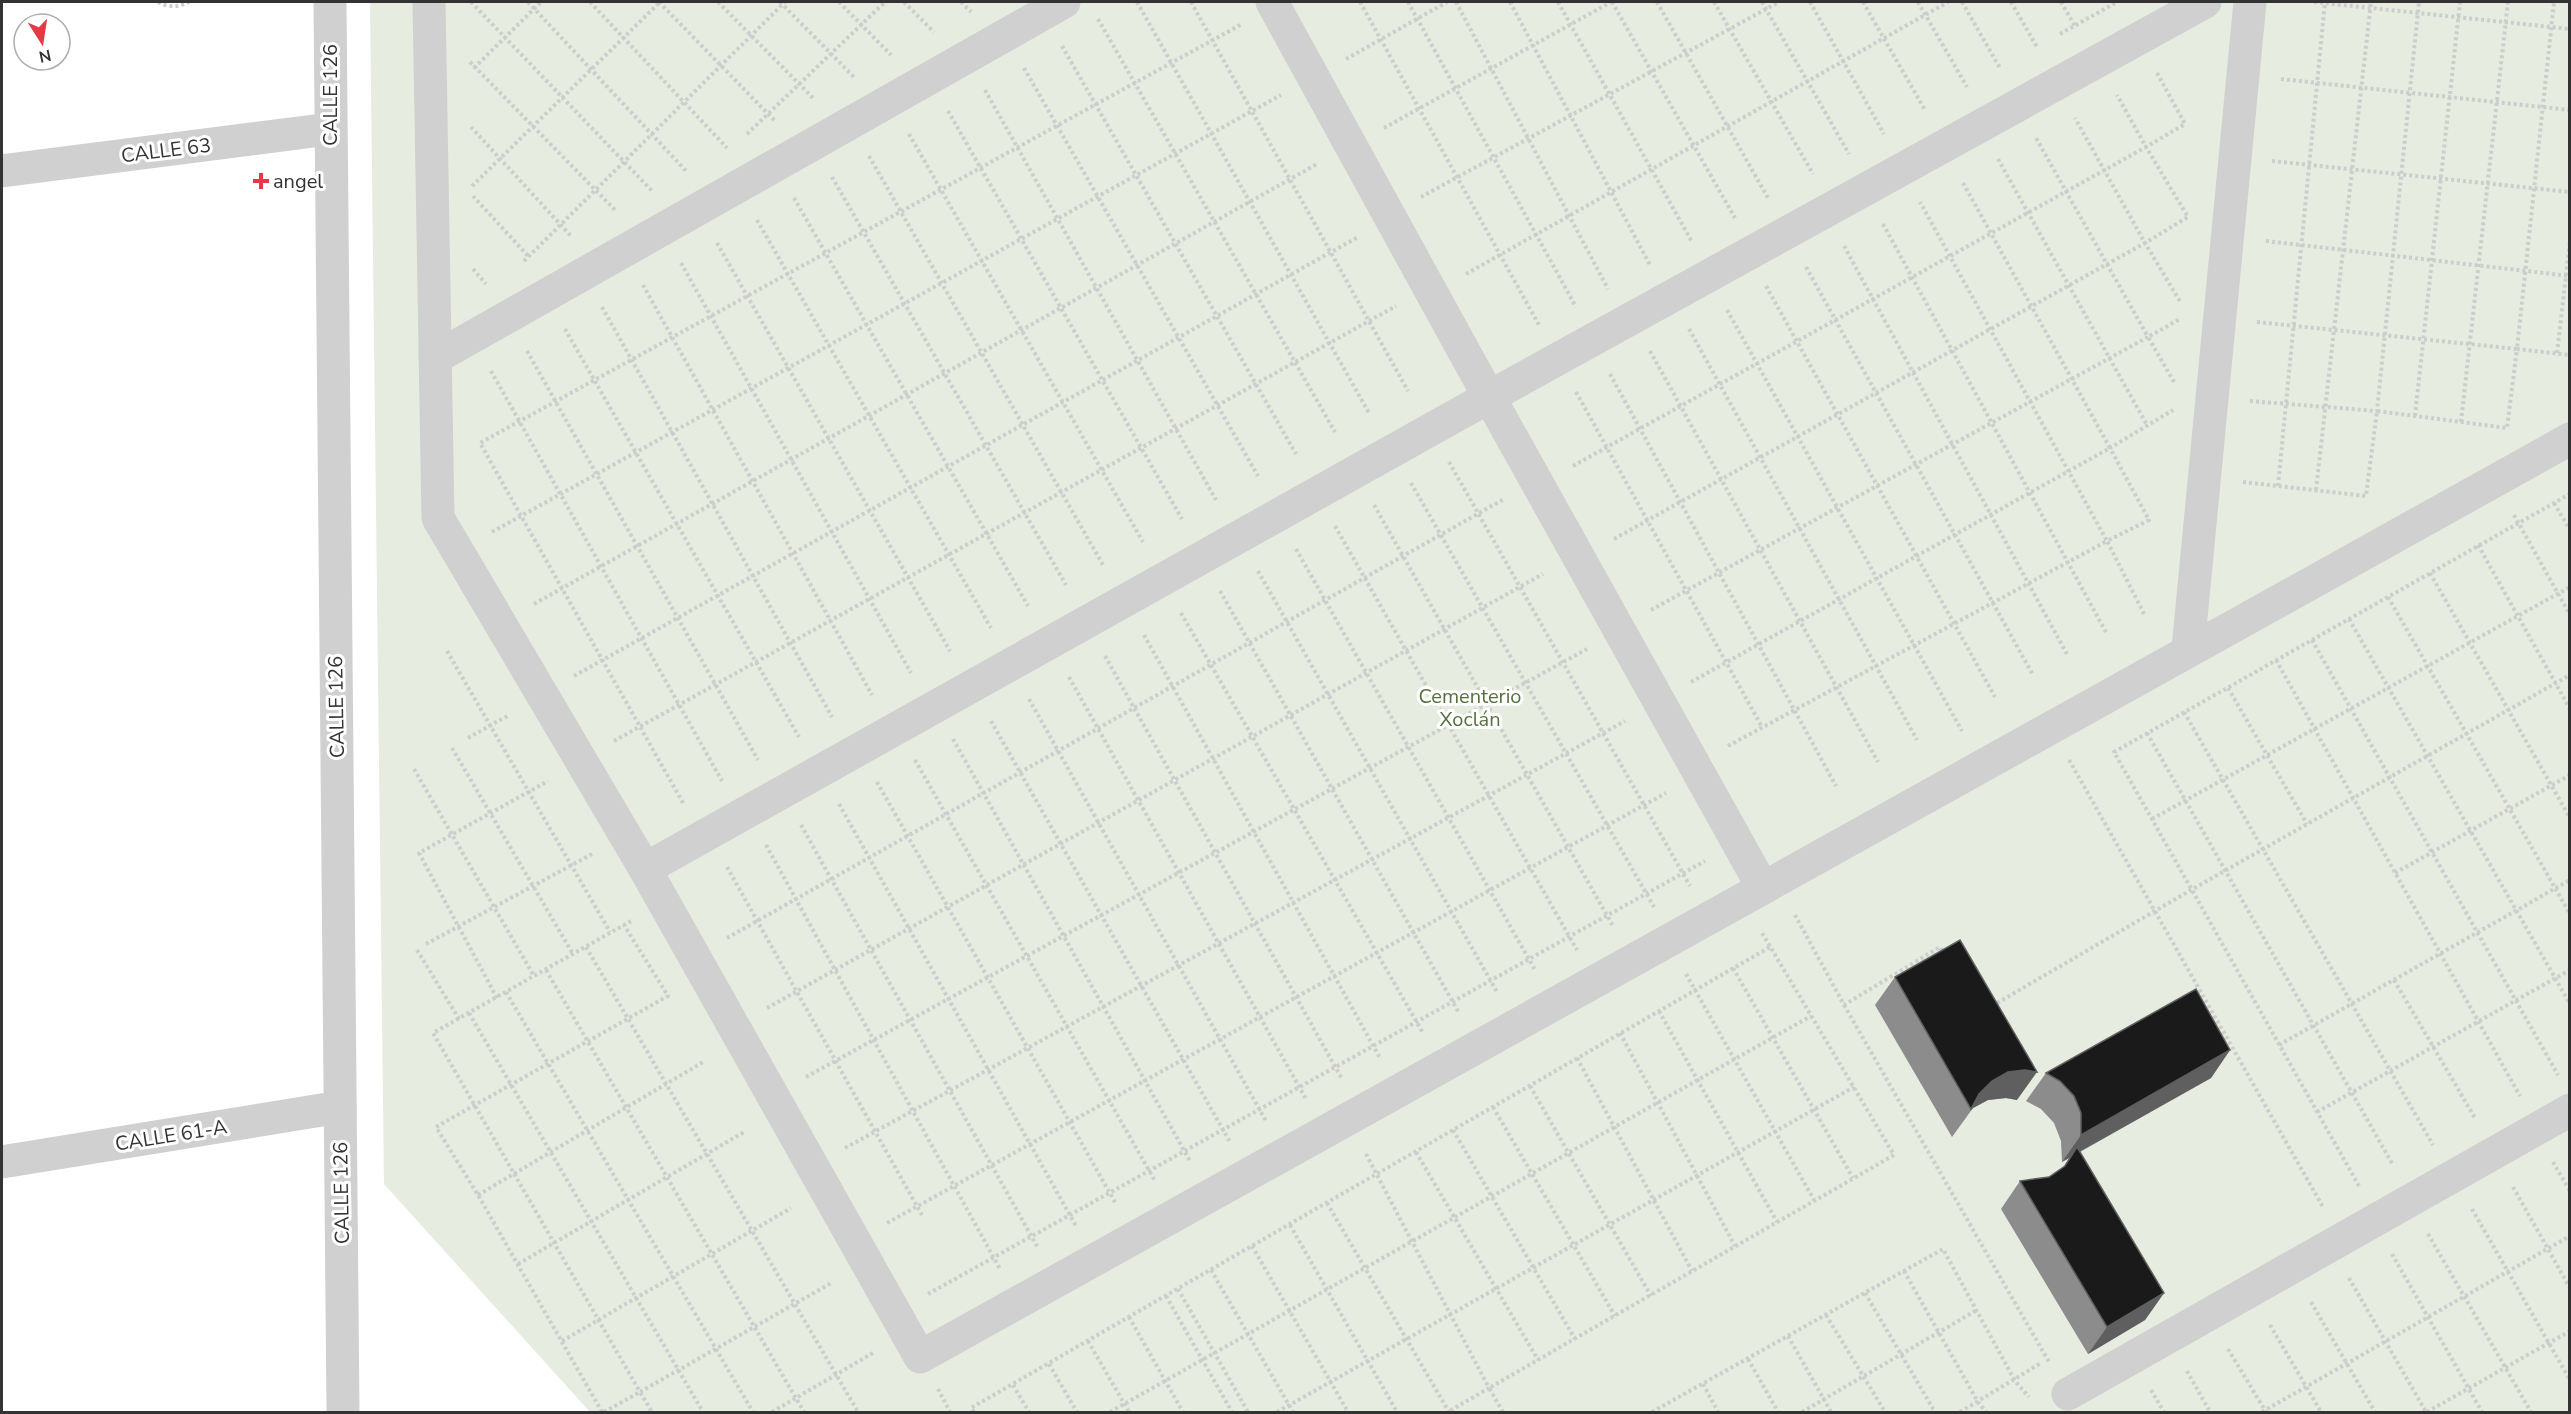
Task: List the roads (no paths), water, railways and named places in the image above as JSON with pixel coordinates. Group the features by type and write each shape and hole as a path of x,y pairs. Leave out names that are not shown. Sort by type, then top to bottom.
{"street":[{"name":"CALLE 126","path":"330,2 343,1413"},
{"path":"435,358 1064,2"},
{"path":"1272,2 1489,397 1769,884"},
{"path":"645,869 1489,397 2205,2"},
{"path":"2188,650 2250,2"},
{"path":"429,11 438,104 435,358 438,518 645,869 920,1357 2570,439"},
{"name":"CALLE 63","path":"2,171 330,129"},
{"name":"CALLE 61-A","path":"2,1162 340,1107"},
{"path":"2068,1394 2570,1110"}],"place":[{"name":"angel","path":"261,181"}],"park label":[{"name":"Cementerio Xoclán","path":"1470,708"}]}
